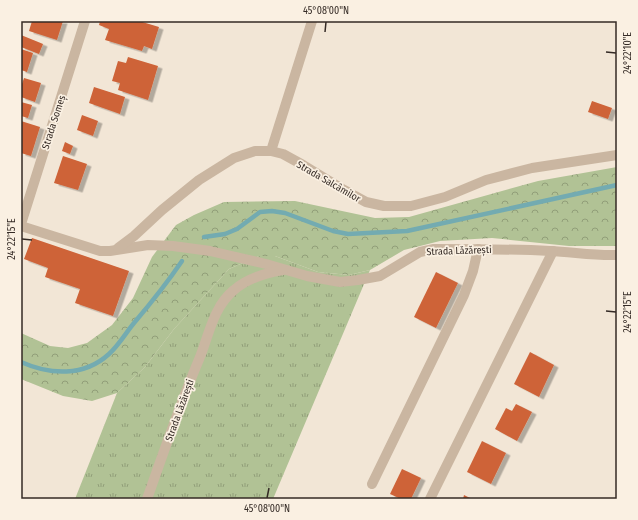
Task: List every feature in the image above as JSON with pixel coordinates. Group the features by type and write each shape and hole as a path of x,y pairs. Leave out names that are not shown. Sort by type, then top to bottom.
{"street":[{"name":"Strada Someș","path":"21,225 85,21"},
{"path":"271,151 312,21"},
{"name":"Strada Salcâmilor","path":"116,249 134,236 162,210 199,180 234,158 255,151 271,151 283,154 366,202 384,206 411,206 446,197 486,180 532,168 617,155"},
{"name":"Strada Lăzărești","path":"21,225 100,250 148,245 173,246 210,251 286,269 307,276 340,282 380,276 420,252 434,249 553,251 600,256 617,255"},
{"path":"372,484 464,295 473,271 478,249"},
{"path":"430,499 553,251"},
{"name":"Strada Lăzărești","path":"147,499 187,386 220,305 233,290 248,280 262,274 286,269"}],"green space":[{"path":"617,167 617,246 569,246 492,238 440,241 404,250 370,270 349,275 318,272 275,256 259,256 229,269 174,329 145,367 117,393 92,401 63,396 21,379 21,333 50,346 68,348 87,343 112,325 133,298 152,257 176,225 194,215 224,202 295,201 375,218 409,217 538,181"},
{"path":"259,256 275,256 318,272 349,275 370,270 273,499 75,499 117,393 145,367 174,329 229,269"}],"building":[{"path":"32,21 63,21 57,40 29,31"},
{"path":"100,21 139,21 159,27 152,49 144,46 142,51 105,40 109,29 99,25"},
{"path":"21,35 43,44 39,54 21,47"},
{"path":"21,49 33,53 27,72 21,70"},
{"path":"128,57 158,66 148,100 118,90 120,83 112,81 118,61 126,63"},
{"path":"24,78 41,83 35,102 21,97 21,87"},
{"path":"94,87 125,97 120,114 89,103"},
{"path":"592,101 612,108 608,119 588,112"},
{"path":"21,102 32,105 28,118 21,116"},
{"path":"82,115 98,121 93,136 77,130"},
{"path":"21,121 40,127 31,156 21,153"},
{"path":"65,142 73,146 70,154 62,151"},
{"path":"63,156 87,164 78,190 54,183"},
{"path":"32,238 129,271 113,316 75,303 80,289 45,277 48,268 24,259"},
{"path":"436,272 458,283 436,328 414,317"},
{"path":"530,352 554,365 539,397 514,384"},
{"path":"516,404 532,412 517,441 495,429 506,408 512,411"},
{"path":"482,441 506,453 491,484 467,472"},
{"path":"402,469 421,478 411,499 401,499 390,494"},
{"path":"464,495 472,499 463,499"}],"waterway":[{"path":"204,237 225,234 237,229 260,212 272,211 285,213 333,231 348,234 407,231 617,185"},
{"path":"21,362 43,369 66,372 89,367 99,361 116,347 159,293 182,261"}]}
